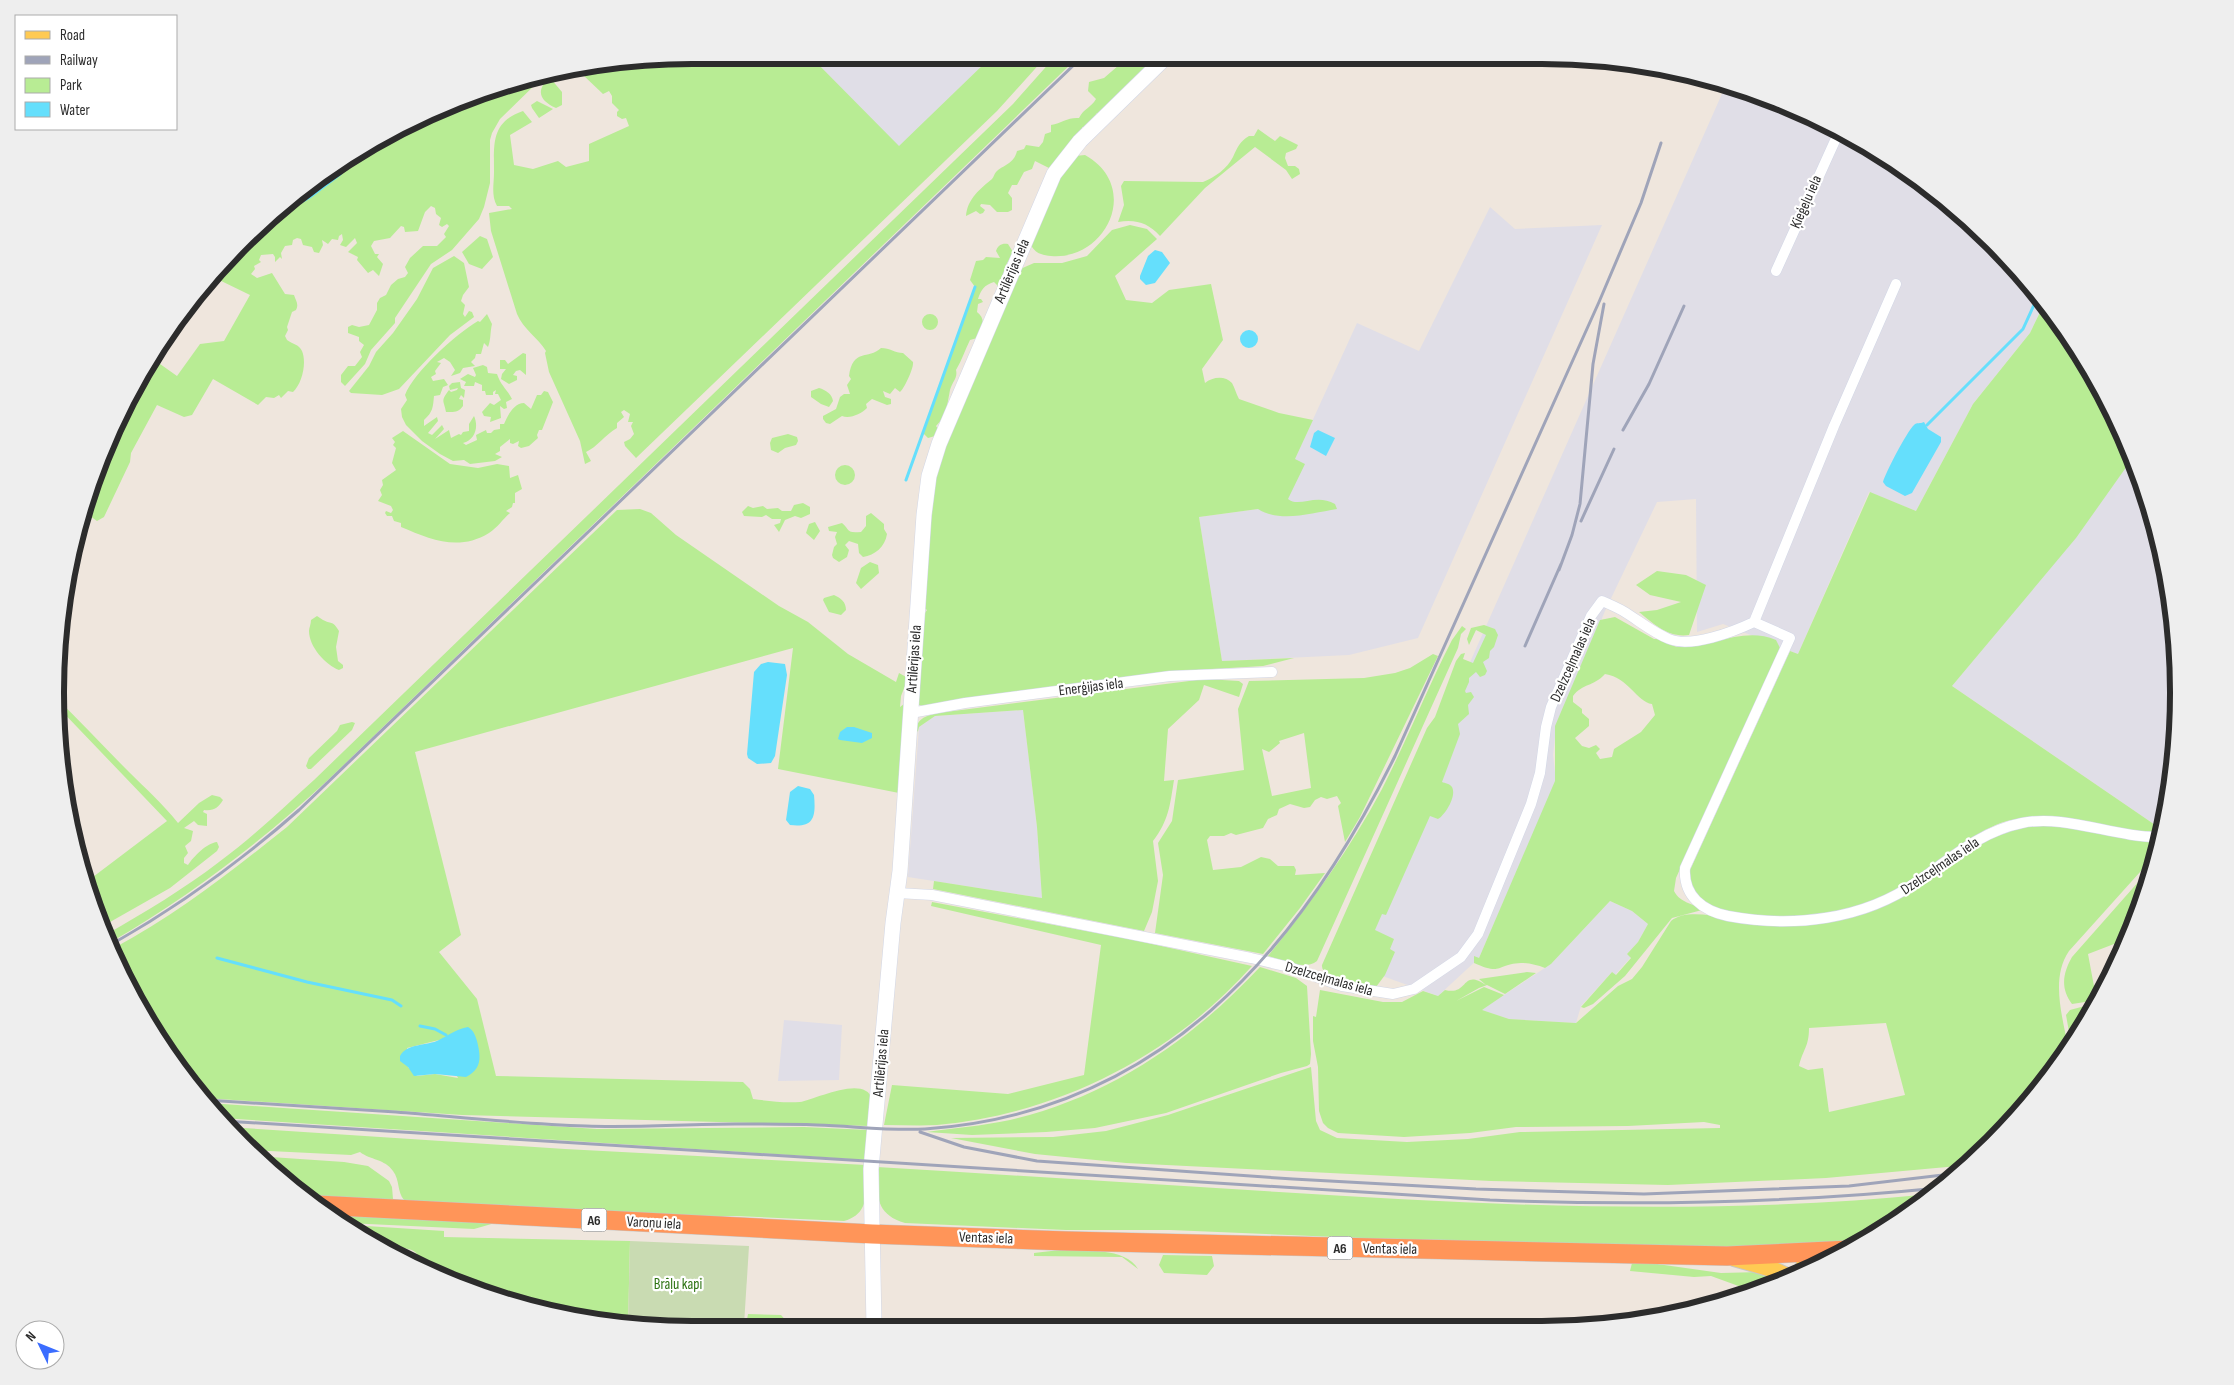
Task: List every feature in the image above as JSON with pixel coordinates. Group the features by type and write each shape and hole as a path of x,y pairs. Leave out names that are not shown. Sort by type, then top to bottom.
{"highway":[{"name":"Varoņu iela","path":"332,1207 872,1234"},
{"name":"Ventas iela","path":"872,1234 1076,1242 1811,1259"}],"main road":[{"path":"1727,1256 1781,1273"}],"street":[{"name":"Artilērijas iela","path":"874,1321 871,1170 893,923 898,893 926,493 939,444 1054,174 1080,141 1159,64"},
{"name":"Ķieģeļu iela","path":"1776,271 1836,138"},
{"path":"1754,622 1834,426 1896,284"},
{"name":"Dzelzceļmalas iela","path":"898,893 932,895 1251,958 1289,967 1342,986 1365,991 1393,994 1414,989 1461,957 1478,934 1536,788 1551,707 1591,616 1602,601 1622,610 1658,634 1675,641 1692,641 1717,636 1754,622 1790,638 1685,868 1688,888 1697,902 1709,911 1768,921 1837,916 1864,910 1915,884 1977,840 2004,827 2034,821 2067,824 2126,835 2153,837"},
{"name":"Enerģijas iela","path":"911,713 965,703 1170,676 1272,672"}],"shaded area":[{"path":"818,64 984,64 899,147"},
{"path":"1723,91 1782,112 1820,129 1856,148 1924,194 1986,248 2041,311 2030,333 1973,404 1916,511 1869,492 1798,654 1723,624 1697,632 1696,499 1657,502 1605,611 1556,729 1553,755 1556,781 1479,958 1438,996 1338,960"},
{"path":"1490,207 1515,229 1602,225 1418,638 1349,655 1222,661 1199,517 1273,507 1357,323 1419,351"},
{"path":"2127,465 2149,530 2158,570 2165,610 2169,651 2169,734 2165,775 2156,825 1952,686 2075,538"},
{"path":"1023,710 1037,827 1042,898 908,877 919,727 935,716"},
{"path":"1610,901 1632,911 1648,924 1638,942 1627,954 1631,957 1615,975 1612,972 1581,1006 1576,1023 1509,1019 1481,1010 1551,964"},
{"path":"784,1020 842,1025 839,1080 778,1081"}],"green space":[{"path":"818,64 899,146 984,64 1039,64 997,111 636,458 625,446 624,442 634,434 631,426 633,422 628,422 630,414 624,410 621,412 624,417 617,423 617,428 586,452 591,461 585,464 580,441 549,372 546,351 517,314 491,231 489,213 512,209 509,206 497,206 493,190 496,135 505,121 513,116 523,111 532,122 510,135 514,165 533,169 558,161 566,167 589,161 589,144 629,126 626,118 622,119 617,116 619,110 612,103 612,96 609,91 603,94 583,75 610,69 651,65"},
{"path":"1048,64 1071,64 303,803 197,887 115,940 111,931 206,872 256,832 314,780 1013,104"},
{"path":"1149,64 1100,113 1097,113 1087,127 1082,127 1082,131 1049,168 1035,161 1032,169 1024,172 1017,185 1012,185 1008,193 1012,198 1012,210 997,212 990,205 981,204 980,206 985,210 983,213 980,214 976,211 966,216 969,204 975,194 992,179 996,172 1011,162 1017,151 1024,149 1026,145 1039,147 1043,142 1045,134 1051,132 1051,125 1072,118 1079,118 1096,99 1088,91 1089,82 1104,78 1119,65"},
{"path":"552,80 562,92 562,105 556,108 543,99 541,92 544,84"},
{"path":"536,84 500,119 492,133 490,140 490,183 479,219 452,250 431,264 395,318 395,323 371,350 365,364 345,386 341,382 341,375 348,366 355,366 362,357 360,352 364,345 359,341 359,337 348,333 348,327 352,325 359,327 369,325 377,310 377,303 380,298 386,295 391,285 398,279 405,277 408,273 405,267 410,258 423,246 437,246 446,237 444,234 449,226 447,224 442,227 439,225 441,218 436,214 435,208 431,206 425,212 418,231 405,232 404,227 401,226 390,238 374,241 371,246 375,254 379,254 377,257 383,264 379,276 373,270 368,273 357,260 358,257 348,252 357,243 355,238 346,247 340,245 343,240 342,234 338,240 332,239 328,244 322,240 323,245 319,253 314,252 312,247 303,245 301,239 297,238 293,240 292,245 285,246 281,253 282,259 280,257 275,262 273,254 261,255 259,260 261,262 254,266 255,269 251,274 257,278 272,273 285,294 294,295 297,302 297,308 292,312 285,336 287,340 302,351 304,361 303,373 299,384 293,392 288,391 281,398 279,395 274,398 266,397 258,405 213,379 192,415 184,417 157,405 131,453 130,462 104,517 97,521 89,516 97,490 129,414 158,362 177,376 200,344 224,341 250,295 219,280 248,248 310,194 378,148 414,129 490,97"},
{"path":"537,101 553,109 539,118 531,105"},
{"path":"1258,129 1275,141 1280,136 1298,145 1296,149 1286,153 1285,158 1288,166 1295,166 1299,169 1300,174 1292,179 1286,170 1255,147 1205,188 1160,236 1151,228 1141,223 1130,221 1118,222 1124,205 1121,186 1124,181 1203,182 1224,169 1241,142 1249,136 1254,136"},
{"path":"1085,155 1102,169 1111,185 1114,202 1110,219 1101,235 1088,247 1071,254 1051,256 1038,253 1030,243 1058,179 1075,156"},
{"path":"1130,225 1147,229 1157,239 1115,276 1126,300 1152,303 1169,290 1211,284 1223,340 1202,369 1205,383 1215,378 1229,380 1239,399 1279,413 1313,420 1295,459 1305,464 1288,499 1297,502 1328,501 1335,504 1337,509 1296,516 1276,515 1258,509 1199,517 1222,661 1294,658 1263,666 1196,670 919,705 917,701 923,616 927,610 923,607 936,464 1018,270 1034,263 1062,263 1087,256 1112,230"},
{"path":"480,236 487,239 493,257 482,269 469,264 462,252"},
{"path":"1008,244 1013,252 1005,267 1000,288 994,282 985,286 980,293 978,299 981,299 983,302 978,304 977,312 983,321 982,327 977,338 970,340 956,370 946,410 936,426 938,429 935,436 928,438 923,433 975,287 970,280 976,261 983,260 986,257 1000,258 996,251 997,249 1000,245"},
{"path":"454,256 464,263 469,287 461,301 465,305 463,314 465,317 469,311 472,312 474,317 450,335 399,389 382,395 351,393 349,391 369,366 376,352 393,333 417,299 433,268"},
{"path":"2041,311 2086,378 2105,414 2127,466 2076,538 1952,686 2156,825 2154,831 2146,834 2076,821 2021,818 2007,821 1985,830 1904,887 1879,900 1862,906 1826,914 1788,917 1750,915 1708,905 1697,895 1693,888 1690,870 1790,651 1798,654 1870,492 1916,511 1973,404 2030,333"},
{"path":"487,314 492,324 490,342 488,347 484,343 481,354 476,354 471,362 475,366 463,368 460,373 451,376 455,370 450,362 444,358 437,362 441,363 435,371 436,374 431,377 433,381 444,379 448,385 443,387 440,395 434,396 432,409 424,420 424,426 437,417 438,421 428,433 432,435 442,425 444,429 435,439 449,430 451,438 459,434 461,435 463,432 469,431 469,424 474,416 476,424 475,433 463,443 466,445 477,440 476,435 486,430 487,433 491,433 494,430 500,429 500,424 504,424 509,413 517,405 524,403 531,409 537,395 541,395 544,391 548,392 553,402 542,430 539,430 538,438 529,446 521,448 518,446 519,441 513,444 510,443 510,439 495,454 502,457 495,461 470,464 464,460 453,461 422,441 406,425 401,409 407,400 405,395 410,386 426,365 459,335 478,321 480,322"},
{"path":"927,314 933,314 938,319 936,328 927,330 922,325 922,319"},
{"path":"881,348 903,353 913,362 902,390 900,392 895,388 890,394 883,391 885,397 891,399 891,404 887,405 872,399 866,404 867,408 859,414 848,417 842,416 830,424 826,423 823,416 836,409 840,397 844,394 850,394 847,385 851,379 849,376 854,362 857,358 876,352"},
{"path":"523,353 526,354 526,375 520,370 516,371 513,375 517,376 517,380 509,384 501,379 506,369 500,369 500,360 505,360 508,364"},
{"path":"483,365 487,367 488,373 497,374 500,382 512,399 506,402 507,408 504,409 500,406 501,418 490,422 491,417 484,416 482,412 490,403 494,405 501,400 498,394 495,394 496,390 493,392 493,395 486,395 485,391 482,391 482,385 475,382 474,386 464,386 466,382 460,379 468,374 475,377 473,368"},
{"path":"460,382 461,388 465,390 464,398 461,395 459,399 463,400 463,406 458,411 446,412 443,401 444,397 449,390 451,392 458,388 450,390 449,386 452,383"},
{"path":"819,388 830,394 833,401 829,407 811,397 811,391"},
{"path":"403,431 450,464 478,468 497,464 509,466 510,478 518,475 522,489 515,493 515,503 506,511 510,513 489,533 478,539 466,542 444,542 401,527 401,523 394,521 392,516 387,516 385,513 386,511 391,513 393,510 391,506 378,501 382,495 380,490 383,485 382,480 396,470 392,463 396,448 393,445 395,442 392,438"},
{"path":"788,434 797,437 796,445 785,448 778,453 771,450 770,443 772,438"},
{"path":"845,465 852,468 855,475 852,482 845,485 838,482 835,475 838,468"},
{"path":"803,503 810,507 810,514 801,518 795,516 785,520 779,532 774,525 780,523 781,519 772,519 766,515 762,517 744,516 742,512 748,506 753,508 763,506 767,509 778,508 782,511 791,511 794,505"},
{"path":"640,509 651,513 676,535 779,606 808,622 848,654 896,682 899,673 908,678 901,696 900,707 904,704 899,793 778,769 793,648 415,752 461,935 439,952 477,999 496,1076 743,1082 750,1089 753,1099 776,1102 800,1102 839,1090 860,1089 867,1092 872,1099 873,1106 870,1126 462,1115 213,1099 170,1042 148,1007 118,946 181,907 287,827 617,510","holes":["439,1040 458,1078 435,1074 417,1076 408,1067 407,1048"]},
{"path":"871,513 884,524 887,534 882,546 872,554 863,557 859,553 858,544 849,541 845,545 849,550 847,557 839,562 833,558 834,547 837,544 835,537 837,532 829,531 828,527 842,523 851,532 861,532 866,526 866,516"},
{"path":"815,522 820,531 814,540 806,533 809,524"},
{"path":"870,562 878,565 879,573 861,589 856,583 861,568"},
{"path":"1657,571 1686,575 1706,585 1689,635 1668,632 1639,612 1657,610 1681,602 1650,595 1636,585"},
{"path":"834,595 841,599 845,605 846,610 841,615 829,612 823,600"},
{"path":"317,616 333,624 339,631 336,647 338,661 343,665 343,668 339,670 319,655 312,643 309,629 311,620"},
{"path":"1615,617 1654,639 1676,647 1692,646 1752,635 1776,640 1780,648 1676,878 1674,891 1677,895 1683,901 1702,910 1672,918 1625,976 1593,1004 1584,1008 1581,1007 1612,972 1616,975 1631,958 1627,954 1638,942 1648,924 1632,911 1610,901 1551,964 1545,968 1521,963 1490,969 1474,963 1474,956 1479,958 1555,781 1555,726 1600,620","holes":["1605,674 1613,676 1642,699 1652,704 1655,715 1641,732 1614,749 1612,757 1600,759 1596,753 1600,749 1596,745 1589,748 1582,746 1575,738 1589,726 1589,719 1582,713 1582,709 1573,702 1573,696"]},
{"path":"1484,625 1495,629 1498,635 1494,647 1490,651 1489,658 1483,662 1487,671 1485,675 1480,677 1476,672 1469,678 1465,691 1466,693 1471,692 1474,697 1468,705 1469,714 1458,724 1460,734 1442,782 1452,787 1452,800 1441,817 1438,819 1430,816 1386,915 1382,914 1375,930 1394,939 1390,949 1395,952 1385,975 1376,987 1335,978 1323,970 1322,965 1427,728 1435,717 1456,661 1461,654 1465,653 1463,659 1473,663 1486,635 1476,630 1469,645 1467,639 1471,628"},
{"path":"1462,626 1466,629 1461,634 1458,648 1317,961 1312,964 1299,965 1268,956 1329,875 1370,811 1391,771 1452,640"},
{"path":"1433,654 1438,656 1360,817 1345,842 1338,806 1341,803 1337,796 1327,799 1321,797 1315,800 1310,807 1304,808 1290,804 1279,809 1277,815 1268,819 1263,828 1236,835 1231,833 1224,836 1210,836 1207,840 1213,870 1241,867 1261,857 1270,859 1278,866 1294,866 1296,870 1295,875 1325,873 1263,954 1155,933 1163,875 1158,843 1172,821 1178,780 1244,770 1238,709 1249,681 1364,678 1395,673 1410,668","holes":["1304,733 1311,788 1272,796 1262,749 1269,752 1280,743 1279,741"]},
{"path":"1205,679 1239,681 1243,684 1239,697 1204,685 1199,700 1168,729 1164,781 1174,780 1166,819 1153,841 1158,881 1152,912 1144,931 933,889 934,881 1042,898 1037,827 1023,710 935,716 919,727 915,733 919,721 929,715 938,713"},
{"path":"64,706 178,823 199,803 212,795 223,800 215,808 204,810 203,812 207,814 207,826 198,825 194,821 184,828 193,831 191,841 185,846 188,853 184,858 184,863 188,865 201,850 217,842 219,847 217,851 170,888 108,923 92,878 167,821 65,714"},
{"path":"355,723 352,730 311,769 308,769 306,766 309,758 337,731 340,725"},
{"path":"2026,825 2064,826 2152,840 2146,866 2069,951 2063,962 2059,986 2066,1038 2014,1107 1986,1137 1954,1166 1826,1178 1668,1185 1491,1181 1126,1163 1035,1154 951,1138 1053,1137 1106,1131 1168,1115 1311,1067 1316,1121 1320,1130 1337,1138 1407,1142 1468,1139 1520,1132 1720,1128 1720,1125 1704,1122 1628,1126 1516,1127 1470,1133 1404,1137 1338,1133 1323,1123 1319,1111 1318,1067 1313,1041 1313,1016 1316,1017 1320,990 1383,1002 1402,1002 1423,991 1438,996 1445,990 1453,991 1458,989 1472,979 1486,985 1479,979 1527,972 1536,973 1505,994 1487,985 1456,1001 1484,987 1504,995 1482,1010 1509,1019 1576,1023 1618,986 1632,979 1642,967 1671,921 1678,917 1698,914 1751,922 1773,923 1845,919 1870,912 1897,899 1957,861 1975,845","holes":["1886,1023 1905,1095 1829,1112 1823,1068 1808,1070 1799,1066 1807,1044 1809,1028"]},
{"path":"2142,877 2118,943 2088,954 2095,990 2090,1000 2072,1004 2064,986 2064,980 2072,957"},
{"path":"932,902 1134,940 1252,966 1220,998 1186,1027 1149,1053 1110,1075 1069,1094 1026,1108 982,1119 937,1125 884,1125 892,1085 1008,1094 1084,1075 1101,945 931,906"},
{"path":"1260,967 1296,978 1307,986 1311,1054 1310,1064 1307,1066 1281,1073 1166,1113 1095,1128 972,1135 927,1132 1010,1120 1046,1110 1081,1097 1115,1081 1177,1041 1234,994"},
{"path":"2087,1005 2069,1034 2066,1015 2070,1010"},
{"path":"217,1104 597,1129 804,1127 869,1130 865,1160 231,1119"},
{"path":"239,1128 565,1149 866,1165 866,1191 863,1206 859,1212 844,1221 699,1216 404,1200 400,1193 397,1178 390,1167 360,1152 351,1155 263,1151"},
{"path":"269,1157 344,1162 368,1166 389,1181 392,1187 393,1199 385,1202 320,1198"},
{"path":"877,1167 1361,1197 1524,1205 1687,1207 1768,1205 1918,1195 1891,1215 1847,1242 1772,1248 1360,1238 1170,1230 1066,1230 905,1223 895,1219 883,1208 879,1201"},
{"path":"344,1216 495,1223 474,1229 356,1223"},
{"path":"360,1226 444,1231 444,1237 630,1241 628,1318 570,1309 490,1288 419,1258 417,1254 409,1249 398,1247"},
{"name":"Brāļu kapi","path":"630,1241 749,1246 744,1321 651,1320 628,1318"},
{"path":"1060,1250 1114,1254 1124,1257 1132,1262 1138,1269 1122,1257 1034,1256 1034,1253"},
{"path":"1163,1255 1212,1256 1214,1266 1207,1275 1164,1273 1159,1265"},
{"path":"1632,1263 1650,1263 1721,1273 1761,1272 1774,1276 1744,1288 1711,1276 1694,1277 1630,1271"},
{"path":"748,1314 781,1315 786,1321 747,1321"}],"water":[{"path":"1155,250 1162,252 1170,263 1155,283 1146,285 1140,279 1140,276 1148,256"},
{"path":"1245,330 1253,330 1258,335 1256,346 1245,348 1240,343 1240,335"},
{"path":"1924,422 1928,429 1941,437 1941,442 1912,493 1905,496 1886,486 1883,482 1910,429 1915,424"},
{"path":"1318,430 1335,438 1326,456 1310,447 1314,433"},
{"path":"768,662 785,664 787,675 775,756 771,763 757,764 748,758 747,754 754,672 761,664"},
{"path":"847,727 854,727 872,733 872,738 862,743 838,739 840,732"},
{"path":"798,786 810,789 814,795 814,815 809,823 790,825 786,820 790,792"},
{"path":"468,1027 476,1037 479,1062 475,1070 466,1077 435,1074 414,1076 408,1067 400,1061 400,1056 407,1049 434,1042"}],"waterway":[{"path":"906,480 975,287"},
{"path":"1927,425 2023,329 2035,303"},
{"path":"217,958 307,982 392,1000 401,1006"},
{"path":"420,1026 435,1029 446,1035"}],"railway":[{"path":"116,942 209,882 299,810 1075,64"},
{"path":"215,1101 586,1126 776,1124 925,1129 1008,1116 1083,1092 1151,1056 1211,1010 1265,956 1313,895 1357,828 1395,756 1599,302 1641,203 1661,143"},
{"path":"1559,570 1572,535 1580,504 1593,364 1604,304"},
{"path":"1623,430 1649,384 1684,306"},
{"path":"1581,521 1614,449"},
{"path":"1525,646 1561,564"},
{"path":"234,1122 1490,1200 1603,1203 1715,1202 1827,1197 1926,1189"},
{"path":"920,1132 964,1147 1037,1161 1293,1179 1476,1189 1644,1194 1849,1186 1944,1175"}]}
